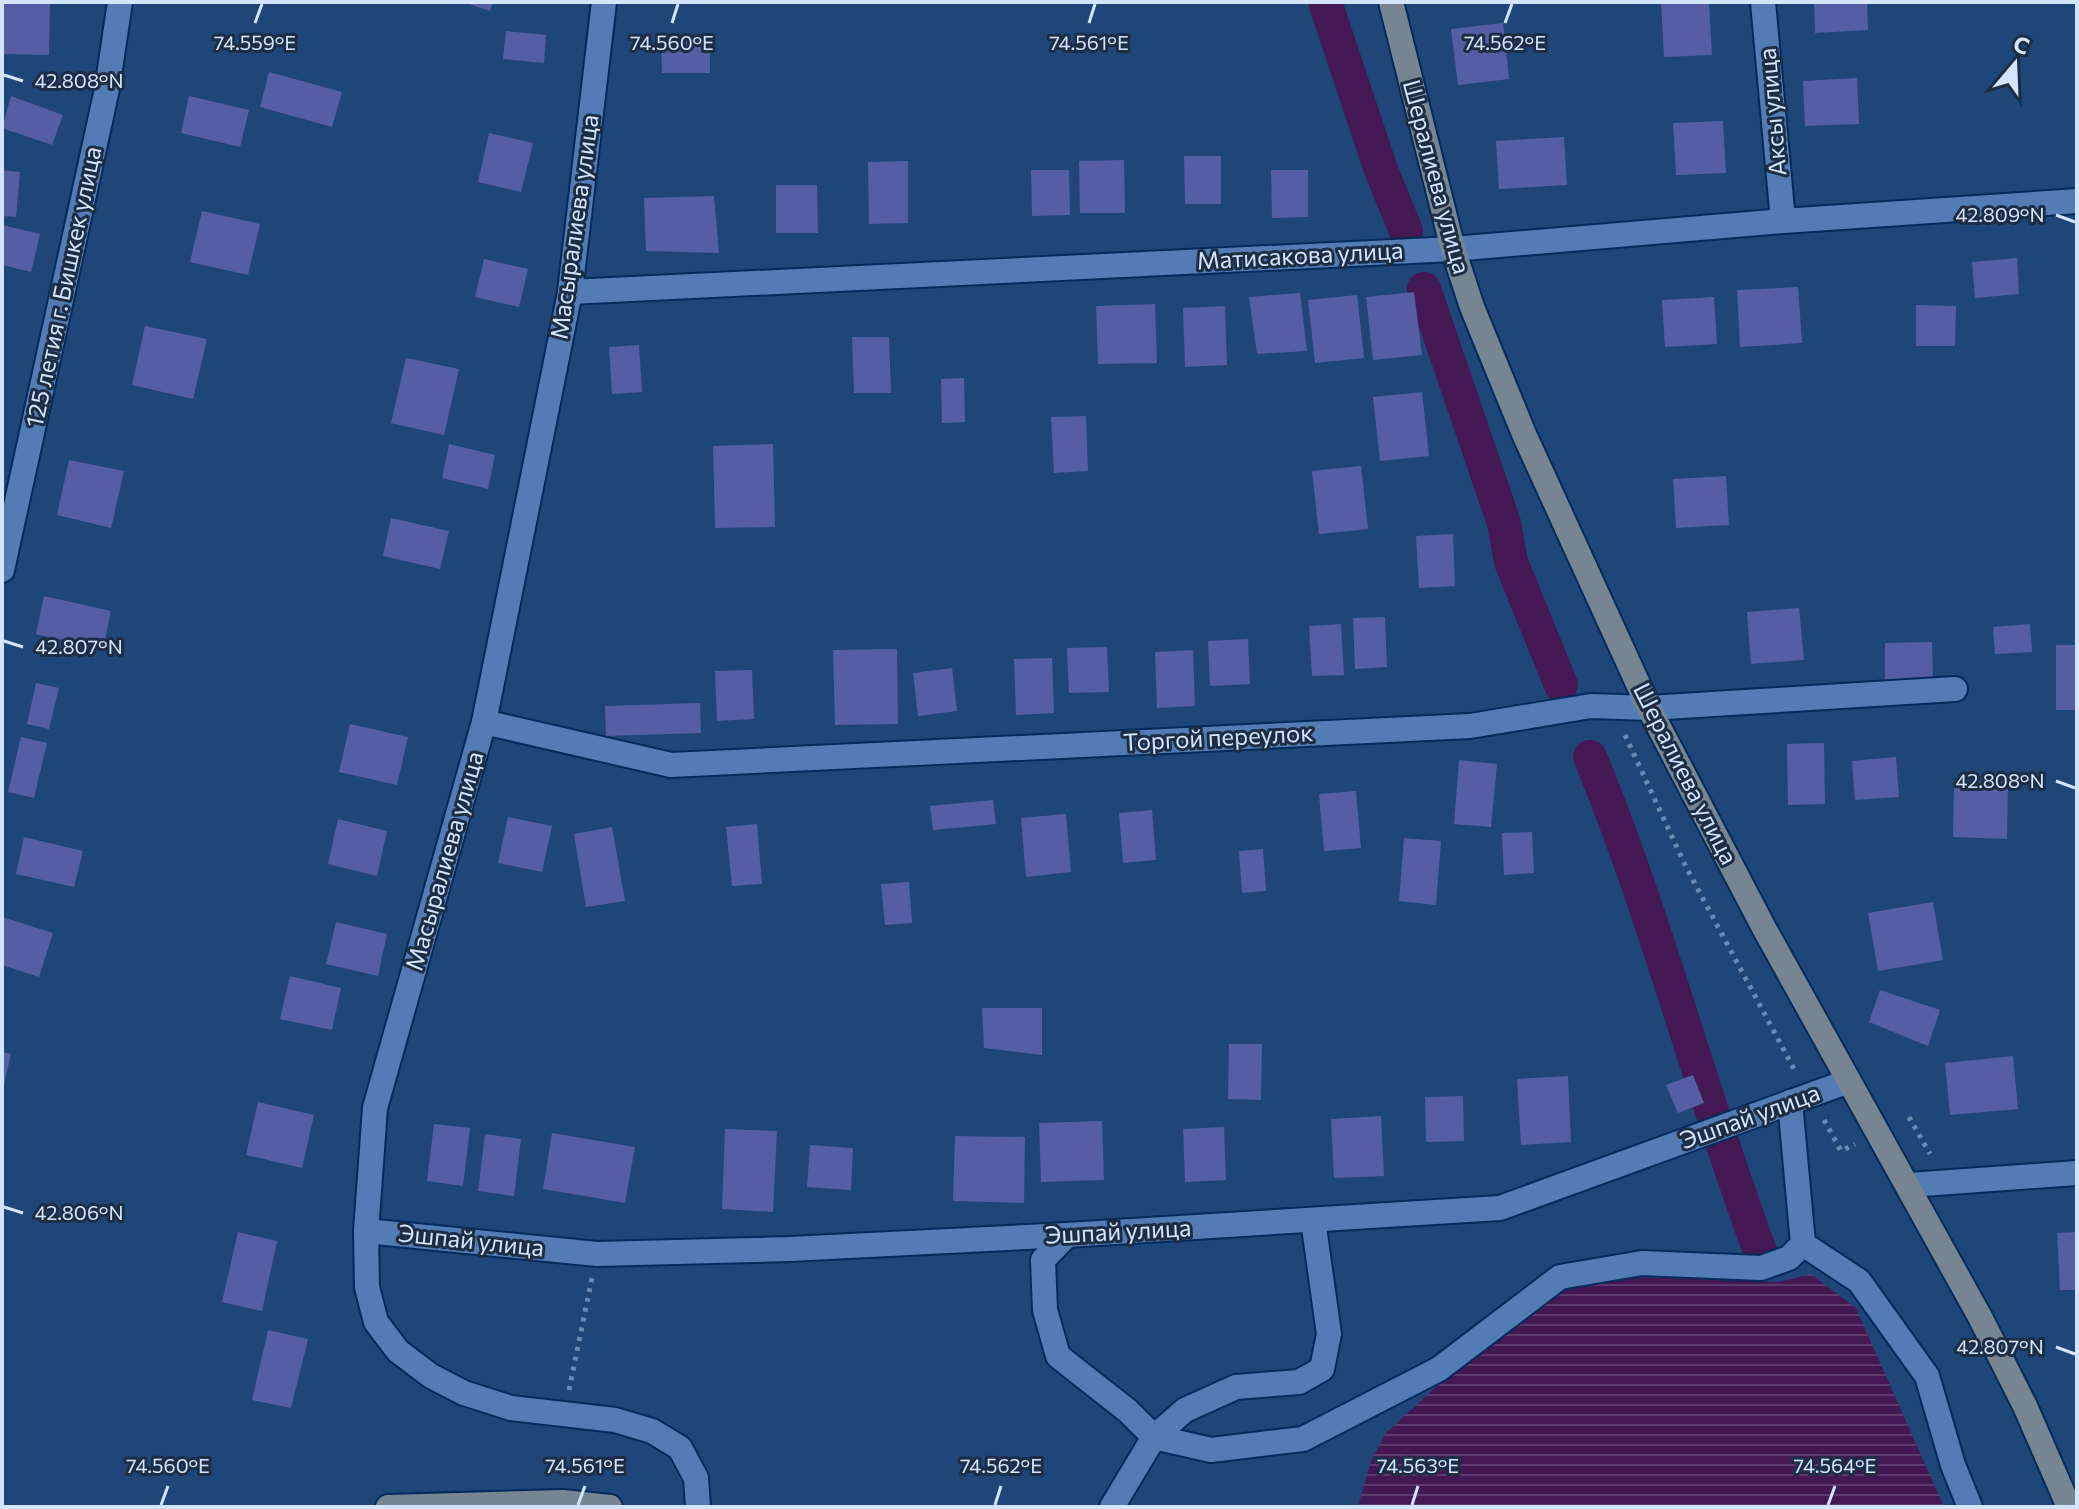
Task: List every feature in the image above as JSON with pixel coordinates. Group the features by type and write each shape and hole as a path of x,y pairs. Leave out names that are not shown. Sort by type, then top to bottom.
{"street":[{"name":"125 летия г. Бишкек улица","path":"2,570 107,89 120,2"},
{"name":"Масыралиева улица","path":"604,2 570,292 484,722 375,1108 366,1231 367,1287 376,1322 398,1351 431,1376 464,1393 511,1408 615,1420 652,1431 680,1448 696,1478 698,1507"},
{"name":"Шералиева улица","path":"1391,2 1453,249 1472,307 1524,434 1649,708 1764,928 1909,1185 2000,1355 2069,1507"},
{"name":"Аксы улица","path":"1763,2 1783,221"},
{"name":"Матисакова улица","path":"570,292 1453,249 1783,221 2077,201"},
{"name":"Торгой переулок","path":"484,722 671,765 1470,726 1591,706 1649,708 1955,689"},
{"name":"Эшпай улица","path":"366,1231 597,1254 790,1249 1067,1235 1500,1208 1849,1081"},
{"path":"1790,1102 1803,1244"},
{"path":"1909,1185 2077,1173"},
{"path":"1112,1507 1154,1437 1185,1410 1236,1387 1299,1382 1322,1369 1329,1334 1313,1220"},
{"path":"1067,1235 1043,1260 1045,1310 1058,1356 1128,1411 1154,1437 1211,1450 1303,1439 1439,1369 1560,1277 1642,1263 1761,1268 1789,1258 1803,1244"},
{"path":"1803,1244 1859,1281 1927,1376 1953,1465 1970,1507"},
{"path":"388,1507 563,1502 610,1507"}],"path":[{"path":"1621,728 1686,867 1794,1069"},
{"path":"1909,1117 1930,1154"},
{"path":"1823,1118 1841,1151 1855,1144"},
{"path":"564,1412 597,1254"}],"shaded area":[{"path":"1811,1274 1856,1308 1944,1507 1358,1507 1371,1461 1386,1433 1493,1334 1549,1296 1609,1276 1779,1282"}],"building":[{"path":"3,2 50,2 49,55 2,54"},
{"path":"463,2 493,2 490,11"},
{"path":"1661,2 1709,2 1712,55 1664,57"},
{"path":"1814,2 1867,2 1868,30 1815,33"},
{"path":"1503,23 1509,79 1458,85 1451,29"},
{"path":"506,31 546,35 544,63 503,59"},
{"path":"710,40 710,73 662,73 661,41"},
{"path":"269,72 342,92 332,127 260,107"},
{"path":"1857,78 1859,124 1805,126 1803,81"},
{"path":"11,96 63,115 52,145 2,128"},
{"path":"189,96 249,110 240,147 181,133"},
{"path":"1723,121 1726,173 1676,175 1673,123"},
{"path":"489,133 533,143 521,192 478,182"},
{"path":"1564,137 1567,185 1499,189 1496,141"},
{"path":"1184,156 1221,156 1221,204 1185,204"},
{"path":"1124,160 1125,213 1080,213 1079,161"},
{"path":"908,161 908,223 869,224 868,162"},
{"path":"2,170 20,172 16,217 2,216"},
{"path":"1031,170 1069,170 1070,215 1032,216"},
{"path":"1271,170 1308,170 1308,217 1272,218"},
{"path":"776,185 817,185 818,233 776,233"},
{"path":"714,196 719,253 646,251 644,198"},
{"path":"202,211 260,224 248,275 190,262"},
{"path":"2,225 40,234 31,272 2,265"},
{"path":"2017,258 2019,294 1975,298 1972,262"},
{"path":"484,259 528,269 519,307 475,297"},
{"path":"1798,287 1802,343 1740,347 1737,290"},
{"path":"1414,292 1422,355 1373,360 1366,297"},
{"path":"1300,293 1307,351 1257,354 1249,297"},
{"path":"1357,295 1364,358 1315,363 1308,300"},
{"path":"1714,297 1717,344 1665,347 1662,300"},
{"path":"1155,304 1157,363 1098,364 1096,306"},
{"path":"1916,305 1956,306 1955,346 1916,346"},
{"path":"1225,306 1227,365 1185,367 1183,308"},
{"path":"145,326 207,339 193,399 132,385"},
{"path":"852,337 889,337 891,393 854,393"},
{"path":"639,345 642,392 612,394 609,347"},
{"path":"406,358 459,369 444,435 391,423"},
{"path":"964,378 965,422 942,423 941,379"},
{"path":"1422,392 1429,456 1380,461 1373,397"},
{"path":"1086,416 1088,471 1054,473 1051,417"},
{"path":"449,444 495,455 488,489 442,478"},
{"path":"773,444 775,527 715,528 713,446"},
{"path":"69,460 124,471 111,528 57,515"},
{"path":"1361,466 1368,529 1319,534 1312,471"},
{"path":"1726,476 1729,525 1676,528 1673,479"},
{"path":"391,518 449,531 440,569 383,556"},
{"path":"1453,534 1455,586 1419,588 1416,536"},
{"path":"44,596 111,611 103,649 36,634"},
{"path":"1799,608 1804,660 1751,664 1747,612"},
{"path":"1385,617 1387,667 1355,669 1353,618"},
{"path":"1341,624 1344,675 1312,676 1309,626"},
{"path":"2030,624 2032,652 1995,654 1993,627"},
{"path":"1248,639 1250,684 1210,686 1208,641"},
{"path":"1932,642 1933,682 1885,683 1885,643"},
{"path":"2056,645 2077,645 2077,710 2056,710"},
{"path":"1107,647 1109,692 1069,693 1067,648"},
{"path":"897,649 898,724 835,725 833,650"},
{"path":"1193,650 1195,706 1157,708 1155,652"},
{"path":"1052,658 1054,713 1016,715 1014,659"},
{"path":"952,668 957,711 918,716 913,673"},
{"path":"752,670 754,719 717,721 715,671"},
{"path":"36,683 59,688 49,729 27,724"},
{"path":"700,703 701,733 606,736 605,706"},
{"path":"350,724 408,737 397,785 339,772"},
{"path":"21,737 47,743 34,798 8,792"},
{"path":"1824,743 1825,804 1788,805 1787,744"},
{"path":"1896,757 1899,797 1855,800 1852,761"},
{"path":"1459,760 1497,764 1491,827 1454,824"},
{"path":"1954,781 2008,782 2007,839 1953,837"},
{"path":"1356,791 1361,848 1324,851 1319,794"},
{"path":"993,800 996,824 933,830 930,806"},
{"path":"1152,810 1156,860 1123,863 1119,813"},
{"path":"1066,814 1071,872 1026,877 1021,818"},
{"path":"508,817 552,826 542,872 498,863"},
{"path":"338,819 387,831 377,876 328,864"},
{"path":"757,824 762,884 732,886 726,827"},
{"path":"612,827 625,901 586,907 574,834"},
{"path":"1532,832 1534,873 1504,875 1502,833"},
{"path":"24,837 83,851 74,887 16,874"},
{"path":"1404,838 1441,841 1436,905 1399,901"},
{"path":"1263,849 1266,891 1242,893 1239,851"},
{"path":"909,882 912,923 885,925 881,884"},
{"path":"1933,902 1943,960 1878,971 1868,913"},
{"path":"2,917 53,933 39,977 2,965"},
{"path":"336,922 387,934 378,976 326,964"},
{"path":"290,976 341,988 332,1030 280,1019"},
{"path":"1880,990 1940,1010 1928,1046 1869,1022"},
{"path":"982,1008 1042,1008 1042,1055 984,1048"},
{"path":"1229,1044 1262,1044 1261,1100 1228,1099"},
{"path":"2,1052 11,1054 3,1089 2,1089"},
{"path":"2013,1056 2018,1109 1950,1115 1945,1063"},
{"path":"1693,1075 1704,1103 1678,1113 1666,1085"},
{"path":"1568,1076 1571,1142 1521,1145 1517,1079"},
{"path":"1463,1096 1464,1141 1426,1142 1425,1097"},
{"path":"258,1102 314,1115 302,1168 246,1155"},
{"path":"1381,1116 1384,1176 1334,1178 1331,1119"},
{"path":"1102,1121 1104,1180 1041,1182 1039,1123"},
{"path":"434,1124 470,1128 463,1186 427,1181"},
{"path":"1224,1127 1226,1180 1185,1182 1183,1129"},
{"path":"725,1129 777,1131 773,1212 722,1209"},
{"path":"552,1133 635,1147 625,1203 543,1189"},
{"path":"485,1134 521,1139 514,1196 478,1191"},
{"path":"955,1136 1025,1137 1024,1203 953,1201"},
{"path":"810,1145 853,1148 851,1190 807,1187"},
{"path":"238,1232 277,1241 262,1311 222,1302"},
{"path":"2077,1232 2077,1290 2060,1290 2057,1233"},
{"path":"268,1330 308,1339 291,1408 252,1400"}],"waterway":[{"path":"1325,2 1381,170 1406,231"},
{"path":"1424,289 1504,523 1511,562 1561,685"},
{"path":"1590,757 1636,880 1761,1254"}]}
